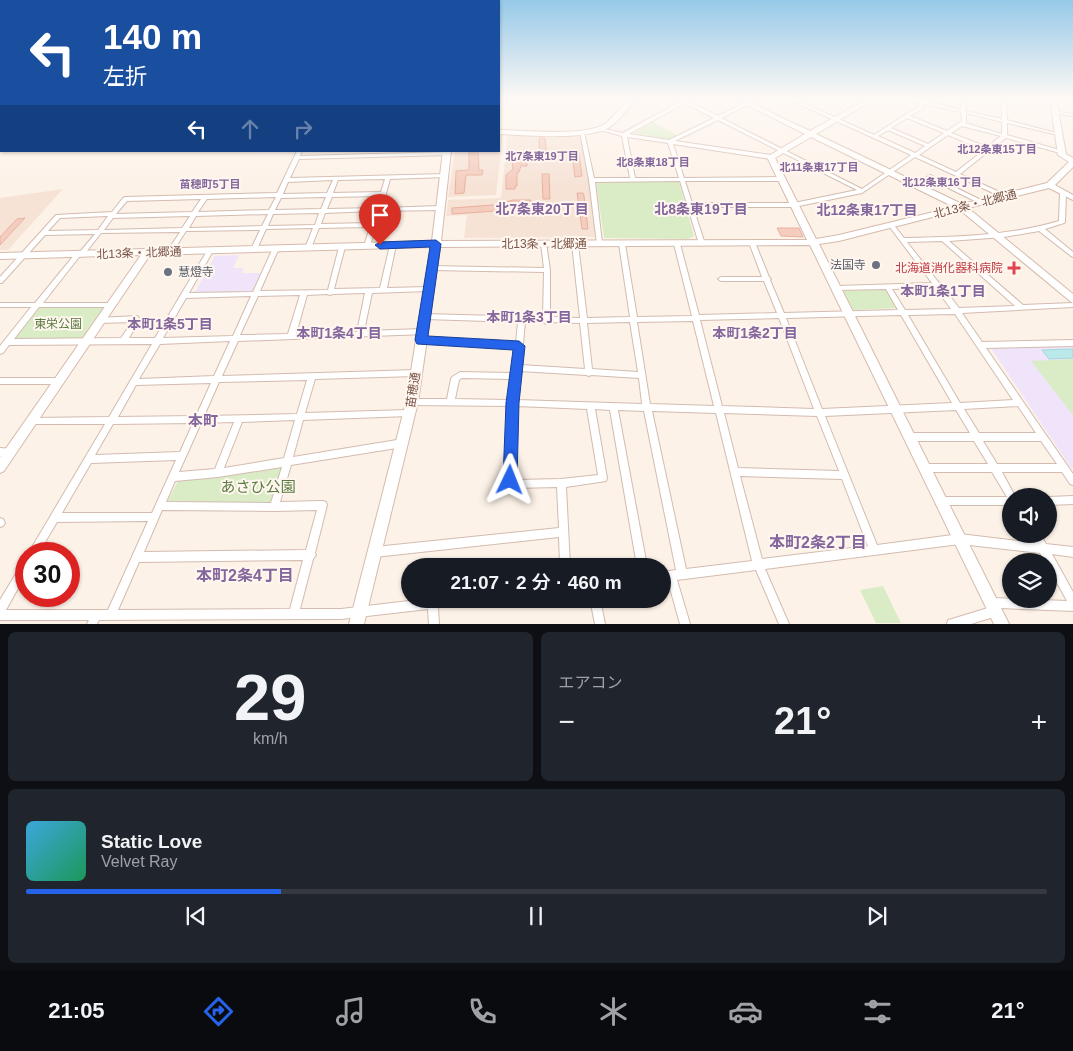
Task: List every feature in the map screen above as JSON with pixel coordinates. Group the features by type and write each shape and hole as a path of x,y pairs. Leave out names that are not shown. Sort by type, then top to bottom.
{"street":[{"path":"624,135 636,128"},
{"path":"670,142 698,128"},
{"path":"741,128 862,191"},
{"path":"799,128 961,207 1073,299"},
{"path":"500,132 582,132 598,129 624,135 771,157 821,128"},
{"path":"857,128 1004,196"},
{"path":"875,136 888,128"},
{"path":"888,128 928,146"},
{"path":"936,128 989,150"},
{"path":"688,205 794,205 862,191 956,128"},
{"path":"977,128 1060,151"},
{"path":"957,174 1005,136 1005,128"},
{"path":"1034,128 1058,134"},
{"path":"1057,128 1060,151 1062,155 1073,162 1050,185 1073,198"},
{"path":"582,132 592,180 599,243"},
{"path":"624,135 633,180"},
{"path":"670,142 688,205 702,244"},
{"path":"254,250 299,152"},
{"path":"296,158 447,152"},
{"name":"苗穂通","path":"358,618 411,407 436,244 447,152"},
{"path":"771,157 1002,624"},
{"path":"287,180 444,176"},
{"path":"367,246 388,177"},
{"path":"917,186 930,177 981,202"},
{"path":"308,248 336,179"},
{"path":"592,180 782,179"},
{"name":"北13条・北郷通","path":"0,256 436,244 599,243 753,245 814,242 891,225 1050,185"},
{"path":"904,240 998,237 1041,229 1062,222 1063,192"},
{"path":"0,351 125,199 383,194"},
{"path":"170,252 182,230 205,197"},
{"path":"0,281 58,216 440,208"},
{"path":"42,233 373,224"},
{"path":"891,225 957,311 1070,475"},
{"path":"1041,229 1073,255"},
{"path":"943,239 1020,307"},
{"path":"544,244 547,270 546,321"},
{"path":"575,244 589,373"},
{"path":"622,244 672,575 685,624"},
{"path":"677,244 758,564 784,624"},
{"path":"383,291 393,245"},
{"path":"753,245 783,316 819,413 874,549"},
{"path":"330,293 342,247"},
{"path":"111,614 276,248"},
{"path":"40,542 210,251"},
{"path":"0,467 5,452 32,421 146,253"},
{"path":"432,268 547,270"},
{"path":"721,279 768,279"},
{"path":"837,288 938,285"},
{"path":"888,286 1006,488"},
{"path":"183,296 429,289"},
{"path":"360,334 369,292"},
{"path":"291,336 304,294"},
{"path":"0,305 112,305"},
{"path":"425,316 583,321 957,311 1073,305"},
{"path":"522,318 515,372 510,480 516,484 561,483 603,478 590,406"},
{"path":"100,320 137,320 123,342"},
{"path":"7,342 84,343 360,334 422,336 519,346"},
{"path":"981,345 1073,343"},
{"path":"452,401 455,378 460,375 515,372 642,376"},
{"path":"133,382 416,373"},
{"path":"274,507 312,377"},
{"path":"0,381 60,381"},
{"path":"32,421 301,417 411,407 452,401 819,413 1020,403"},
{"path":"614,407 641,558"},
{"path":"218,473 239,419"},
{"path":"909,438 1043,437"},
{"path":"173,477 218,473 403,443"},
{"path":"88,459 182,456"},
{"path":"925,468 995,468 1070,475"},
{"path":"736,472 845,474"},
{"path":"561,483 565,558"},
{"path":"1057,500 1073,500"},
{"path":"942,501 1002,501"},
{"path":"160,506 323,506 294,613"},
{"path":"54,518 155,517"},
{"path":"375,552 563,532"},
{"path":"672,575 960,539 1073,552"},
{"path":"1041,543 1073,602"},
{"path":"137,557 311,555"},
{"path":"0,610 15,584"},
{"path":"952,624 994,607 1073,606"},
{"path":"0,614 94,619 111,614 294,613 358,618 408,608"},
{"path":"433,608 434,624"},
{"path":"597,608 600,624"}],"shaded area":[{"path":"500,133 503,133 496,195 448,197 455,152 500,152"},
{"path":"508,134 582,134 596,237 464,238 467,215 446,216 448,200 501,198"},
{"path":"63,189 8,250 0,250 0,198"},
{"path":"239,255 233,268 244,268 242,273 262,273 254,293 194,294 215,256"},
{"path":"1073,345 1073,468 1071,468 991,348"}],"green space":[{"path":"642,128 664,128 679,136 671,140 634,133"},
{"path":"596,182 679,182 694,236 688,239 604,238"},
{"path":"886,289 898,308 853,310 843,291"},
{"name":"東栄公園","path":"38,308 103,309 81,340 13,340"},
{"path":"1073,359 1073,415 1031,361"},
{"name":"あさひ公園","path":"280,467 271,502 268,504 166,504 178,481"},
{"path":"883,586 901,623 876,623 860,590"}],"water":[{"path":"1073,349 1073,358 1049,359 1042,350"}],"building":[{"path":"539,138 545,138 547,158 540,158"},
{"path":"511,151 526,152 527,166 521,166 517,173 517,186 515,186 515,189 506,189 506,175 513,169"},
{"path":"469,152 478,152 479,170 483,170 482,175 466,175 464,193 455,194 456,171 469,170"},
{"path":"572,154 579,154 582,176 575,177"},
{"path":"542,174 549,174 550,199 543,199"},
{"path":"577,193 583,193 584,196 588,229 582,229"},
{"path":"513,200 531,200 531,206 514,205 496,211 452,214 452,208 493,205"},
{"path":"25,218 0,245 0,237 17,219"},
{"path":"777,228 799,228 803,237 781,236"}],"place":[{"name":"法国寺","path":"876,265"},
{"name":"北海道消化器科病院","path":"1014,268"},
{"name":"慧燈寺","path":"168,272"}],"district":[{"name":"北12条東15丁目","path":"997,149"},
{"name":"北7条東19丁目","path":"542,156"},
{"name":"北8条東18丁目","path":"653,162"},
{"name":"北11条東17丁目","path":"819,167"},
{"name":"北12条東16丁目","path":"942,182"},
{"name":"苗穂町5丁目","path":"210,184"},
{"name":"北7条東20丁目","path":"542,209"},
{"name":"北8条東19丁目","path":"701,209"},
{"name":"北12条東17丁目","path":"867,210"},
{"name":"本町1条1丁目","path":"943,291"},
{"name":"本町1条3丁目","path":"529,317"},
{"name":"本町1条5丁目","path":"170,324"},
{"name":"本町1条4丁目","path":"339,333"},
{"name":"本町1条2丁目","path":"755,333"},
{"name":"本町","path":"203,421"},
{"name":"本町2条2丁目","path":"818,542"},
{"name":"本町2条4丁目","path":"245,575"}],"route":[{"path":"380,245 436,244 421,340 519,346 513,403 510,480"}]}
